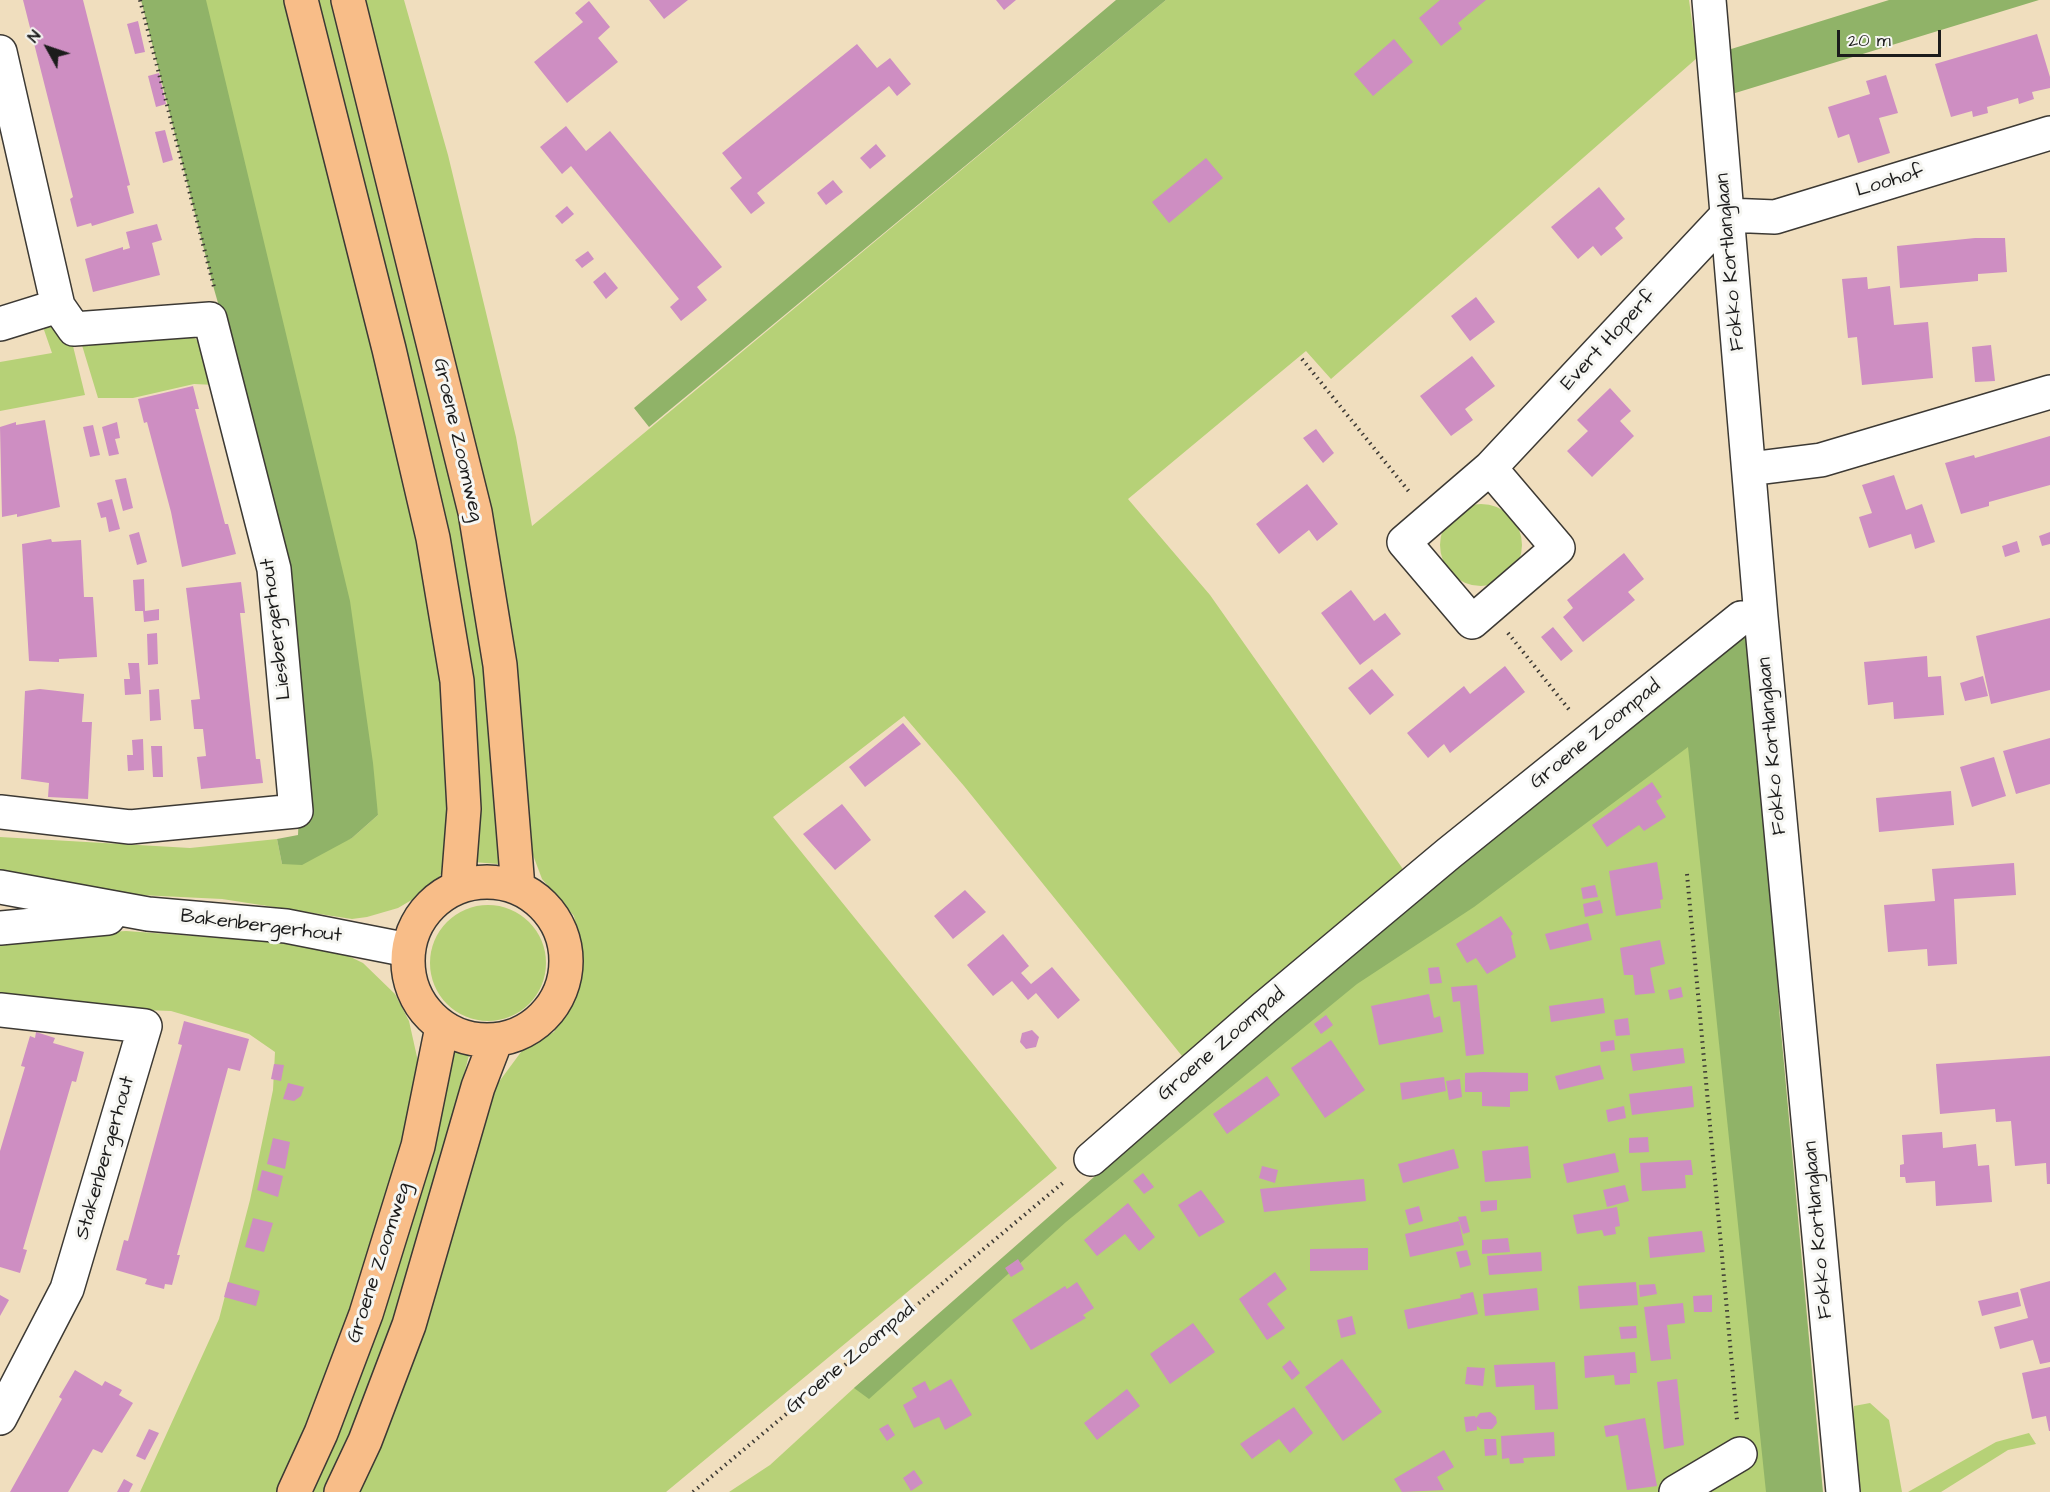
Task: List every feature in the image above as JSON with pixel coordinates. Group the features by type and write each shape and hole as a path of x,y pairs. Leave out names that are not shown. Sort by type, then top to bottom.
{"main road":[{"path":"301,0 389,349 433,538 457,681 464,809 458,886"},
{"name":"Groene Zoomweg","path":"348,0 475,512 500,665 518,888"},
{"path":"488,881 518,888 543,904 559,928 566,957 562,987 547,1012 524,1031 496,1040 468,1038 442,1027 421,1006 409,979 408,950 417,923 435,901 458,886 488,881"},
{"name":"Groene Zoomweg","path":"294,1492 321,1434 366,1314 418,1146 442,1027"},
{"path":"341,1492 365,1441 409,1325 478,1087 496,1040"}],"street":[{"name":"Fokko Kortlanglaan","path":"1709,0 1761,617 1843,1492"},
{"path":"0,52 8,113 58,306 75,329 210,320"},
{"name":"Loohof","path":"1727,214 1775,216 2050,133"},
{"name":"Evert Hoperf","path":"1490,468 1558,548 1472,622 1404,542 1490,468 1727,214"},
{"path":"0,324 58,306"},
{"name":"Liesbergerhout","path":"0,812 130,827 296,811 274,569 210,320"},
{"path":"1749,469 1821,460 2050,392"},
{"name":"Groene Zoompad","path":"1091,1159 1264,1008 1592,738 1741,618 1761,617"},
{"name":"Bakenbergerhout","path":"0,887 148,914 286,926 408,950"},
{"name":"Bakenbergerhout","path":"0,928 148,914"},
{"name":"Stakenbergerhout","path":"0,1010 145,1026 67,1289 0,1418"},
{"path":"1676,1492 1740,1454"}],"path":[{"path":"140,0 220,308 210,320"},
{"path":"1302,359 1432,518"},
{"path":"1488,608 1592,738"},
{"path":"1687,874 1740,1454"},
{"name":"Groene Zoompad","path":"693,1492 1091,1159"}],"green space":[{"path":"141,0 206,0 350,601 378,815 352,838 302,865 282,864 277,839 298,835 303,719 300,670 290,599 256,436 214,289"},
{"path":"204,0 289,0 415,502 451,737 451,858 439,877 415,898 398,908 367,917 352,919 222,899 119,894 0,879 0,837 190,848 277,839 282,864 352,838 378,815"},
{"path":"313,0 335,0 465,512 498,770 498,864 473,862 475,801"},
{"path":"359,0 404,0 448,155 516,437 532,526 1166,0 1689,0 1697,58 1331,379 1306,351 1128,499 1210,595 1405,872 1182,1056 964,786 904,716 773,817 1057,1168 666,1492 348,1492 487,1098 524,1048 554,1032 572,1001 583,966 574,916 542,879 527,839"},
{"path":"1116,0 1166,0 649,427 634,408"},
{"path":"1889,0 2039,0 1732,94 1728,50"},
{"path":"52,326 72,342 85,395 0,411 0,362 52,353 43,327"},
{"path":"189,333 210,352 215,385 194,384 133,398 98,398 81,342"},
{"path":"1481,504 1497,507 1510,516 1519,529 1522,545 1519,561 1510,574 1497,583 1481,586 1465,583 1452,574 1443,561 1440,545 1443,529 1452,516 1465,507"},
{"path":"1753,633 1780,1020 1823,1492 1766,1492 1688,747 1474,907 1357,984 1066,1222 869,1399 854,1388 1310,987 1739,634"},
{"path":"1735,648 1816,1492 729,1492 770,1465 854,1388"},
{"path":"488,905 510,910 529,922 541,941 546,963 541,985 529,1004 510,1016 488,1021 466,1016 447,1004 435,985 430,963 435,941 447,922 466,910"},
{"path":"126,931 264,941 336,950 363,963 395,994 409,1021 419,1066 386,1225 286,1492 140,1492 219,1319 250,1200 273,1090 275,1052 249,1034 171,1011 67,1007 0,998 0,939"},
{"path":"448,1048 469,1055 412,1279 329,1492 309,1492"},
{"path":"1870,1403 1889,1420 1902,1492 1861,1492 1852,1423 1854,1406"},
{"path":"2029,1433 2036,1444 2008,1450 1941,1492 1908,1492 1996,1442"}],"building":[{"path":"23,0 83,0 130,185 127,186 134,213 92,226 91,223 77,227 70,199 73,197"},
{"path":"649,0 688,0 664,19"},
{"path":"996,0 1016,0 1004,10"},
{"path":"1440,0 1486,0 1458,23 1462,29 1441,46 1419,18"},
{"path":"589,1 610,27 598,38 618,62 567,103 534,62 583,22 575,13"},
{"path":"138,21 145,52 135,54 127,24"},
{"path":"2037,34 2050,77 2050,88 2032,92 2034,99 2019,104 2018,98 1987,107 1988,113 1973,117 1972,111 1951,117 1935,64"},
{"path":"1394,39 1413,62 1373,96 1354,74"},
{"path":"857,44 877,68 890,58 911,84 897,96 889,86 757,193 765,203 751,214 730,188 742,178 722,153"},
{"path":"159,73 166,104 156,107 148,76"},
{"path":"1886,75 1898,113 1879,118 1890,153 1858,163 1849,134 1838,138 1828,107 1870,94 1866,81"},
{"path":"566,126 586,151 610,131 722,267 697,287 707,300 681,321 670,307 679,299 571,166 562,174 540,147"},
{"path":"165,130 173,160 163,163 155,132"},
{"path":"876,144 886,156 870,169 860,158"},
{"path":"1206,158 1223,178 1169,223 1152,202"},
{"path":"833,180 843,192 826,205 817,193"},
{"path":"1599,187 1625,219 1615,228 1623,238 1601,256 1593,246 1578,259 1551,227"},
{"path":"567,206 574,214 562,224 555,216"},
{"path":"157,224 162,240 152,243 160,275 93,292 85,259 123,247 123,250 130,248 126,232"},
{"path":"1975,238 2005,238 2007,272 1978,274 1978,281 1900,288 1897,246"},
{"path":"588,251 594,259 582,268 575,260"},
{"path":"605,272 618,288 606,299 593,282"},
{"path":"1867,277 1868,289 1890,286 1894,325 1928,322 1933,378 1862,385 1857,337 1848,338 1842,279"},
{"path":"1476,297 1495,322 1470,341 1451,316"},
{"path":"1991,345 1995,381 1975,382 1972,347"},
{"path":"1472,356 1495,386 1465,409 1473,420 1451,436 1420,396"},
{"path":"193,386 199,409 195,409 225,524 228,524 236,554 182,567 171,512 147,422 144,423 138,399"},
{"path":"1610,388 1631,411 1620,421 1634,436 1592,477 1567,451 1588,431 1577,420"},
{"path":"45,420 60,507 17,517 17,514 2,517 0,427 16,422 16,425"},
{"path":"117,422 120,438 115,439 119,454 109,456 102,427"},
{"path":"93,425 100,455 90,457 83,427"},
{"path":"1316,429 1334,453 1323,463 1303,438"},
{"path":"2050,436 2050,485 1989,502 1989,506 1961,514 1945,463 1974,455 1975,458"},
{"path":"1894,475 1906,510 1922,504 1935,542 1915,549 1911,534 1869,548 1859,517 1872,513 1862,485"},
{"path":"126,478 133,508 123,511 115,480"},
{"path":"1307,484 1338,524 1317,541 1309,530 1279,554 1256,524"},
{"path":"112,499 120,529 109,532 106,517 101,518 97,503"},
{"path":"139,532 147,562 137,565 129,535"},
{"path":"2050,532 2050,544 2042,546 2039,536"},
{"path":"51,539 52,542 81,540 84,597 93,597 97,657 59,659 59,662 29,661 22,544"},
{"path":"2017,541 2020,552 2005,557 2002,546"},
{"path":"1624,553 1644,579 1628,592 1635,600 1583,642 1563,617 1573,608 1567,600"},
{"path":"144,579 145,611 159,609 159,620 144,622 143,611 135,611 133,580"},
{"path":"241,582 245,613 240,613 256,759 260,759 263,783 201,789 197,757 206,756 203,729 194,729 191,700 200,699 186,588"},
{"path":"1351,590 1374,621 1385,613 1401,634 1360,665 1321,613"},
{"path":"2050,618 2050,690 1991,704 1976,636"},
{"path":"1553,627 1573,651 1561,661 1541,637"},
{"path":"157,633 158,664 148,665 147,634"},
{"path":"1927,656 1928,677 1941,676 1944,715 1894,719 1893,702 1868,705 1864,662"},
{"path":"128,663 139,663 141,694 125,695 124,679 130,679"},
{"path":"1505,666 1525,692 1450,753 1444,744 1428,758 1407,733 1464,686 1470,694"},
{"path":"1372,669 1394,695 1370,715 1348,688"},
{"path":"1983,676 1988,696 1965,701 1960,683"},
{"path":"40,689 84,694 82,722 92,722 88,799 48,797 49,783 21,779 25,691"},
{"path":"159,689 161,720 150,721 149,690"},
{"path":"903,723 921,744 865,787 849,767"},
{"path":"2050,738 2050,784 2016,794 2003,751"},
{"path":"143,739 144,770 128,771 127,755 133,755 132,740"},
{"path":"151,746 162,746 163,777 153,777"},
{"path":"1994,757 2006,796 1972,807 1960,767"},
{"path":"1652,782 1662,797 1656,801 1666,817 1644,831 1639,825 1607,847 1592,825"},
{"path":"1951,791 1954,825 1879,832 1876,798"},
{"path":"842,804 871,840 835,870 803,834"},
{"path":"1657,862 1663,899 1660,900 1661,908 1616,916 1609,871"},
{"path":"2014,863 2016,895 1954,899 1957,964 1928,966 1927,949 1888,952 1884,905 1935,901 1932,869"},
{"path":"1595,885 1598,897 1583,899 1581,888"},
{"path":"965,890 986,912 953,939 934,916"},
{"path":"1600,900 1603,913 1585,917 1583,904"},
{"path":"1501,916 1513,934 1511,936 1516,957 1487,974 1476,958 1467,963 1456,944"},
{"path":"1588,923 1592,940 1550,950 1545,934"},
{"path":"1003,934 1029,966 1021,973 1031,984 1052,967 1080,1000 1058,1019 1036,993 1028,1000 1012,981 993,996 967,965"},
{"path":"1660,940 1665,964 1650,968 1655,993 1635,995 1633,975 1624,975 1620,948"},
{"path":"1439,967 1442,983 1430,984 1428,968"},
{"path":"1477,985 1484,1054 1466,1056 1460,1001 1453,1002 1451,987"},
{"path":"1681,987 1683,997 1670,1000 1668,990"},
{"path":"1429,994 1434,1018 1440,1016 1443,1032 1379,1045 1371,1006"},
{"path":"1603,998 1605,1013 1551,1022 1549,1006"},
{"path":"1326,1015 1333,1025 1321,1034 1314,1024"},
{"path":"1628,1018 1630,1035 1616,1036 1614,1020"},
{"path":"184,1021 249,1039 240,1071 228,1068 177,1255 180,1255 172,1285 165,1284 164,1289 145,1284 147,1279 116,1270 124,1240 128,1241 182,1045 178,1044"},
{"path":"1032,1030 1039,1037 1036,1047 1026,1049 1020,1042 1022,1033"},
{"path":"36,1032 55,1038 53,1043 84,1052 76,1082 72,1081 23,1249 27,1250 20,1273 0,1267 0,1151 25,1067 21,1066 30,1036 35,1038"},
{"path":"1331,1040 1365,1090 1325,1118 1291,1068"},
{"path":"1614,1040 1615,1050 1601,1052 1600,1042"},
{"path":"1683,1048 1685,1063 1633,1071 1630,1054"},
{"path":"2050,1056 2050,1184 2047,1184 2046,1163 2015,1166 2011,1121 1996,1122 1995,1109 1940,1114 1936,1064"},
{"path":"274,1064 284,1065 281,1081 271,1079"},
{"path":"1600,1065 1604,1079 1559,1090 1555,1076"},
{"path":"1465,1073 1528,1073 1528,1091 1510,1092 1510,1107 1482,1106 1482,1092 1465,1092"},
{"path":"1267,1076 1280,1095 1227,1134 1213,1114"},
{"path":"1444,1077 1446,1091 1402,1100 1400,1083"},
{"path":"1460,1079 1462,1097 1449,1100 1446,1081"},
{"path":"288,1083 304,1087 301,1096 294,1101 283,1099"},
{"path":"1692,1086 1694,1107 1632,1115 1629,1094"},
{"path":"1624,1106 1626,1118 1608,1122 1606,1110"},
{"path":"1942,1132 1943,1148 1976,1144 1978,1166 1989,1165 1992,1202 1936,1206 1935,1181 1906,1183 1905,1177 1900,1177 1900,1165 1904,1164 1902,1135"},
{"path":"1648,1137 1649,1152 1629,1153 1629,1138"},
{"path":"273,1138 290,1142 285,1169 267,1164"},
{"path":"1528,1146 1531,1178 1485,1182 1482,1151"},
{"path":"1454,1149 1459,1168 1403,1183 1398,1164"},
{"path":"1615,1153 1619,1172 1567,1183 1563,1164"},
{"path":"1691,1160 1693,1175 1685,1175 1686,1188 1642,1191 1640,1163"},
{"path":"1262,1166 1278,1170 1275,1183 1259,1178"},
{"path":"262,1170 283,1176 278,1197 257,1190"},
{"path":"1143,1173 1154,1187 1144,1194 1133,1181"},
{"path":"1364,1179 1366,1201 1264,1212 1260,1189"},
{"path":"1625,1185 1629,1201 1607,1207 1603,1190"},
{"path":"1201,1190 1225,1222 1199,1237 1178,1205"},
{"path":"1497,1200 1497,1210 1481,1212 1480,1201"},
{"path":"1128,1203 1155,1237 1139,1251 1125,1234 1097,1256 1084,1240"},
{"path":"1419,1206 1423,1221 1409,1225 1405,1210"},
{"path":"1617,1207 1620,1226 1615,1227 1616,1234 1604,1236 1602,1230 1577,1234 1573,1215"},
{"path":"1466,1216 1470,1232 1463,1234 1458,1217"},
{"path":"253,1218 273,1223 264,1252 245,1247"},
{"path":"1459,1221 1464,1245 1410,1257 1405,1234"},
{"path":"1702,1231 1705,1252 1650,1258 1648,1237"},
{"path":"1508,1238 1510,1252 1482,1254 1482,1240"},
{"path":"1368,1248 1368,1270 1310,1271 1310,1249"},
{"path":"1467,1250 1471,1265 1460,1268 1456,1252"},
{"path":"1541,1252 1542,1271 1489,1275 1487,1256"},
{"path":"1018,1259 1024,1269 1011,1277 1005,1268"},
{"path":"1275,1272 1287,1289 1267,1304 1285,1328 1267,1340 1239,1299"},
{"path":"2050,1281 2050,1362 2040,1364 2033,1340 2000,1349 1994,1327 2028,1318 2020,1289"},
{"path":"228,1282 260,1291 256,1306 224,1297"},
{"path":"1077,1282 1094,1308 1083,1315 1086,1318 1031,1350 1012,1320 1065,1286 1067,1289"},
{"path":"1636,1282 1638,1305 1580,1309 1578,1286"},
{"path":"1655,1284 1657,1294 1640,1297 1639,1285"},
{"path":"1537,1288 1539,1310 1485,1316 1483,1294"},
{"path":"1473,1292 1478,1314 1408,1329 1404,1310 1461,1298 1460,1295"},
{"path":"2018,1292 2021,1306 1982,1316 1978,1301"},
{"path":"0,1295 9,1300 0,1316"},
{"path":"1712,1295 1712,1312 1694,1312 1693,1296"},
{"path":"1683,1303 1685,1323 1667,1325 1671,1359 1651,1361 1644,1307"},
{"path":"1352,1316 1356,1334 1341,1338 1337,1320"},
{"path":"1193,1323 1215,1352 1170,1384 1150,1354"},
{"path":"1636,1326 1637,1338 1621,1339 1619,1327"},
{"path":"1635,1352 1637,1373 1630,1373 1630,1384 1615,1385 1614,1375 1585,1378 1584,1356"},
{"path":"1342,1359 1382,1412 1343,1441 1305,1387"},
{"path":"1290,1360 1300,1373 1292,1380 1282,1367"},
{"path":"1555,1362 1558,1409 1535,1410 1534,1385 1496,1387 1494,1365"},
{"path":"1467,1367 1485,1368 1483,1386 1465,1384"},
{"path":"2050,1367 2049,1431 2046,1416 2032,1419 2022,1373"},
{"path":"75,1370 102,1386 105,1381 122,1390 119,1395 133,1403 102,1453 93,1449 68,1492 10,1492 62,1399 59,1397"},
{"path":"951,1379 972,1415 945,1430 939,1417 914,1428 903,1405 917,1397 912,1388 925,1381 930,1391"},
{"path":"1677,1379 1684,1445 1664,1449 1657,1382"},
{"path":"1127,1389 1140,1406 1097,1440 1084,1423"},
{"path":"1294,1407 1313,1433 1290,1453 1279,1439 1252,1459 1240,1444"},
{"path":"1490,1412 1496,1417 1497,1423 1492,1429 1481,1429 1477,1426 1477,1430 1466,1432 1464,1417 1475,1416 1476,1418 1480,1413"},
{"path":"1645,1418 1657,1486 1627,1490 1618,1435 1606,1437 1604,1426"},
{"path":"888,1424 895,1435 887,1441 879,1429"},
{"path":"149,1429 159,1433 145,1460 136,1456"},
{"path":"1554,1432 1555,1456 1523,1458 1524,1463 1510,1464 1509,1458 1502,1459 1501,1436"},
{"path":"1484,1439 1496,1439 1497,1455 1485,1456"},
{"path":"1444,1450 1454,1467 1437,1477 1444,1490 1402,1492 1394,1479"},
{"path":"914,1470 923,1483 911,1491 903,1478"},
{"path":"124,1479 133,1484 129,1492 117,1492"}]}
